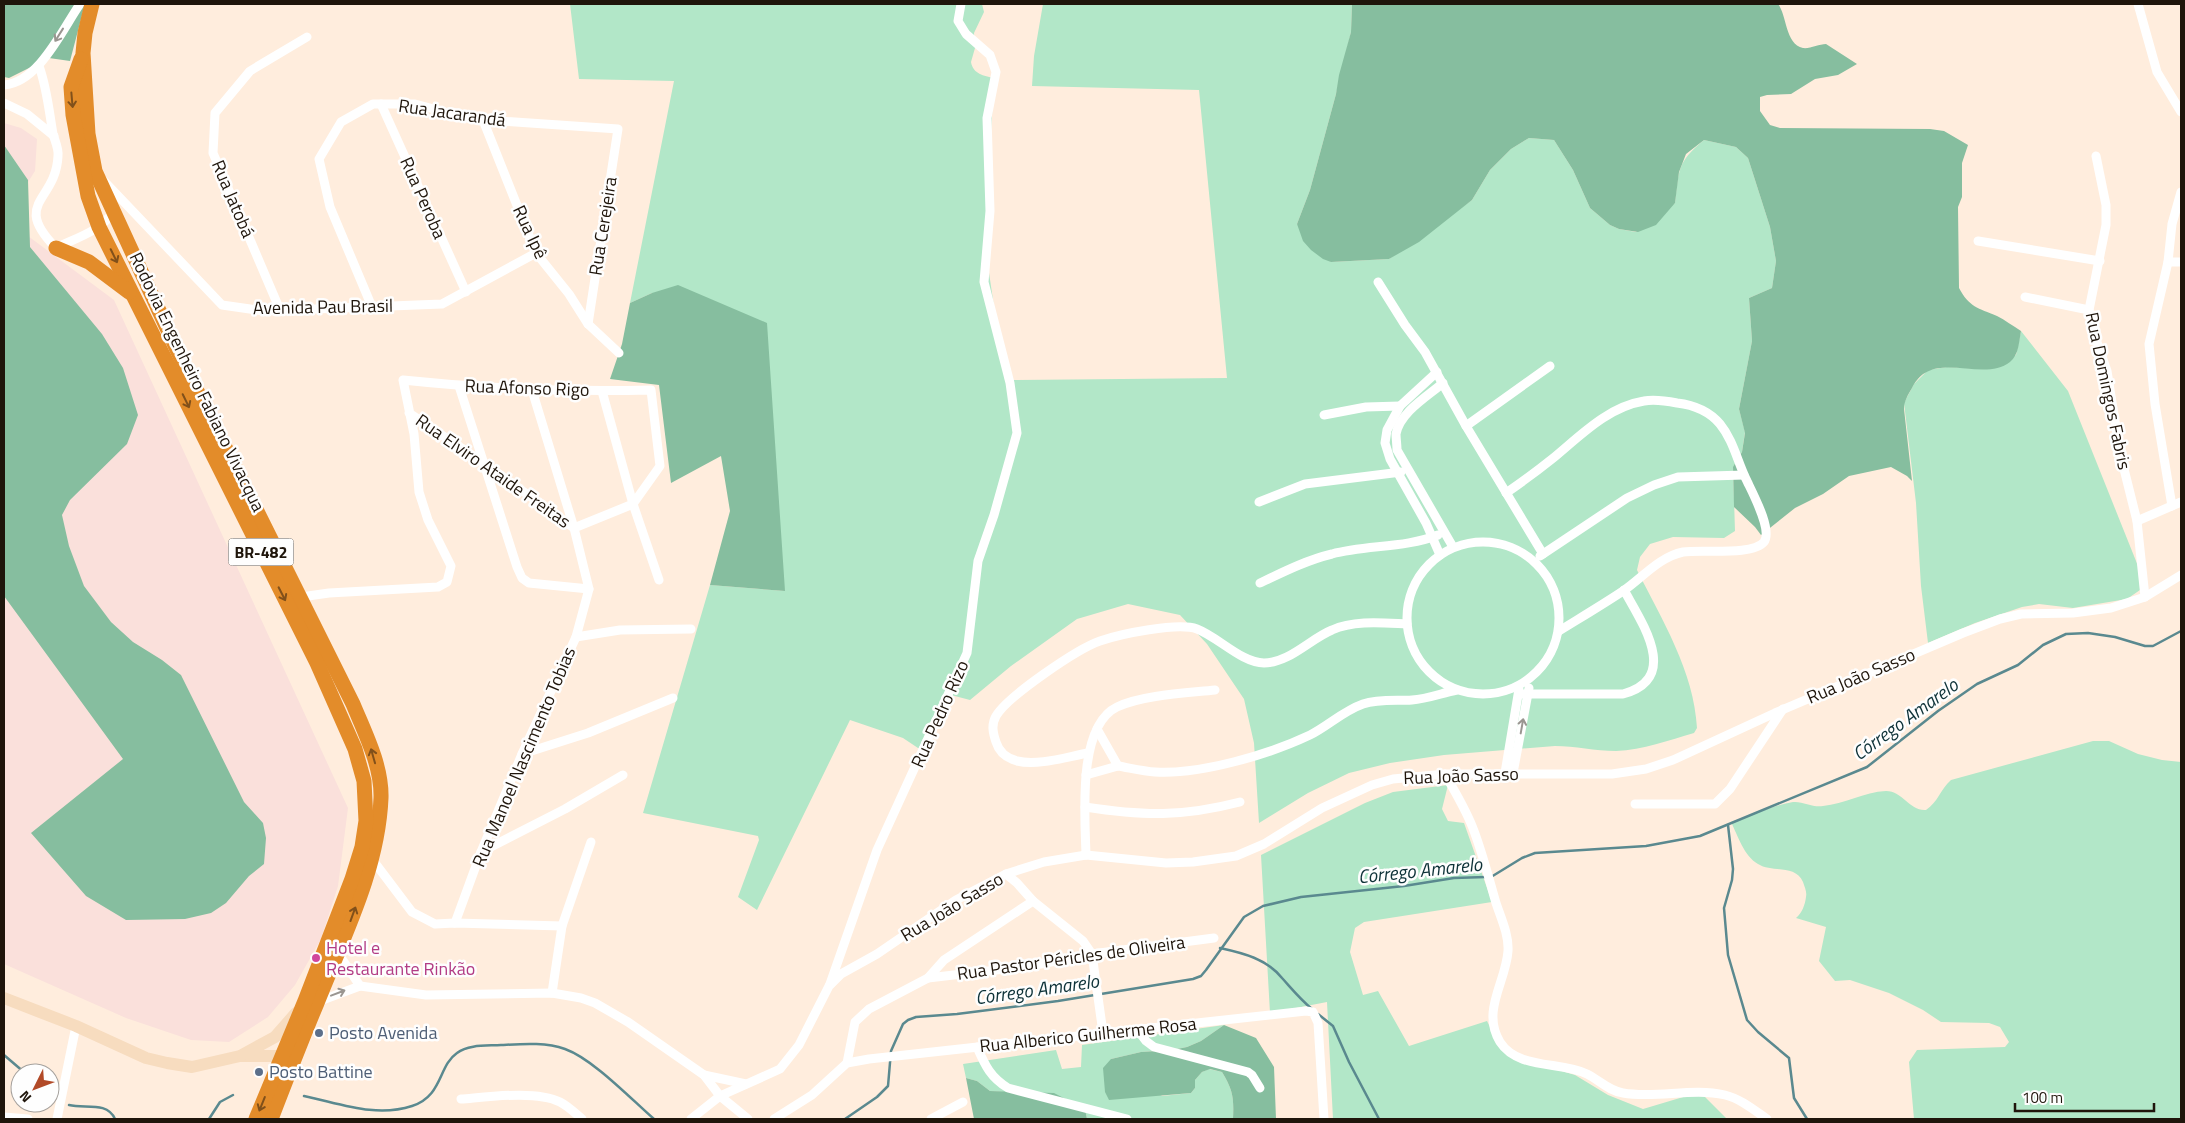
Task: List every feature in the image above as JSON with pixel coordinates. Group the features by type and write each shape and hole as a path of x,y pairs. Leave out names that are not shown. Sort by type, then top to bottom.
{"highway":[{"name":"Rodovia Engenheiro Fabiano Vivacqua","path":"92,4 85,33 83,53 88,134 95,171 183,363 301,597 355,749 364,781 367,803 362,847 311,1002"},
{"name":"Rodovia Engenheiro Fabiano Vivacqua","path":"83,53 71,87 88,196 100,227 243,516 369,742 378,775 381,797 372,860 338,953 283,1056"},
{"path":"56,248 89,262 132,294"},
{"path":"161,348 183,363"},
{"path":"243,516 257,509"},
{"name":"BR-482","path":"256,1119 283,1056"},
{"name":"BR-482","path":"271,1119 283,1056"}],"street":[{"path":"4,85 13,84 39,66 80,4"},
{"name":"Rua Pedro Rizo","path":"829,986 877,850 967,653 978,562 994,515 1017,433 1010,383 984,282 990,211 987,118 996,72 990,55 966,34 958,22 961,4"},
{"path":"2138,4 2157,72 2181,112"},
{"name":"Rua Jatobá","path":"280,310 213,153 214,113 250,71 307,37"},
{"path":"39,66 44,79 58,154 56,170 51,183 38,203 36,221 42,233 56,248 100,227 113,212"},
{"path":"4,104 28,114 54,136"},
{"name":"Rua Jacarandá","path":"372,307 330,207 319,159 341,122 373,104 414,104 471,119 618,128"},
{"name":"Rua Peroba","path":"381,104 466,292"},
{"name":"Rua Ipê","path":"483,120 536,253 569,294 588,324 619,353"},
{"name":"Rua Cerejeira","path":"588,324 618,128"},
{"name":"Rua Domingos Fabris","path":"2096,156 2106,205 2106,225 2100,261 2088,310 2091,325 2107,372 2120,453 2137,521 2145,597"},
{"name":"Avenida Pau Brasil","path":"95,171 222,305 264,311 442,304 536,253"},
{"path":"2172,506 2155,404 2149,344 2168,262 2172,224 2181,192"},
{"path":"1978,241 2100,261"},
{"path":"2168,262 2181,262"},
{"path":"1378,282 1437,372 1466,426 1543,554"},
{"path":"2025,297 2088,310"},
{"path":"1466,426 1550,366"},
{"path":"1437,372 1400,406 1387,430 1385,443 1390,459 1433,537 1440,555"},
{"name":"Rua Afonso Rigo","path":"409,412 403,380 460,386 532,390 651,390 660,466 633,504"},
{"path":"1443,383 1408,413 1396,434 1397,450 1453,547"},
{"path":"460,386 516,567 522,578 529,583 589,589 574,528 532,390"},
{"path":"602,391 633,504 659,580"},
{"path":"1506,492 1536,472 1602,418 1622,407 1644,401 1664,401 1692,405 1707,413 1719,423 1730,440 1762,514 1767,534 1765,541 1760,546 1748,549 1682,552 1660,562 1624,590 1559,632"},
{"path":"1324,415 1366,406 1400,406"},
{"path":"301,597 329,593 438,587 447,582 451,566 428,520 419,492 414,434 409,412"},
{"name":"Rua Elviro Ataide Freitas","path":"409,412 574,528 633,504"},
{"path":"1259,502 1305,484 1398,474 1409,470"},
{"path":"1534,560 1627,498 1654,485 1678,477 1744,475"},
{"path":"2137,521 2181,502"},
{"path":"1260,583 1301,564 1332,553 1433,537 1445,532"},
{"path":"1509,773 1522,691 1544,666 1559,632 1559,605 1550,581 1534,560 1516,549 1495,542 1474,542 1453,547 1440,555 1425,568 1414,585 1408,604 1407,624 1412,645 1422,664 1438,679 1457,690 1472,694 1489,695 1522,691 1622,694 1637,690 1649,679 1654,662 1650,639 1624,590"},
{"name":"Rua João Sasso","path":"691,1119 720,1096 780,1069 799,1045 829,986 841,974 877,954 934,914 1006,874 1044,862 1086,855 1166,863 1193,862 1236,856 1264,844 1322,808 1372,785 1402,778 1445,774 1612,774 1646,769 1673,760 1783,709 2000,619 2021,614 2093,611 2111,608 2145,597 2181,575"},
{"name":"Rua Manoel Nascimento Tobias","path":"455,923 481,852 522,754 576,637 589,589"},
{"path":"1088,753 1034,762 1018,762 1006,757 998,748 992,726 997,715 1019,693 1078,652 1099,641 1162,628 1196,629 1254,661 1264,663 1290,654 1333,629 1367,624 1407,624"},
{"path":"576,637 620,630 691,629"},
{"path":"1086,855 1085,807 1088,753 1104,716 1116,707 1135,701 1215,690"},
{"path":"1086,775 1118,766 1157,772 1214,767 1285,745 1311,734 1363,704 1414,700 1457,690"},
{"path":"522,754 588,733 673,698"},
{"path":"1635,804 1715,804 1730,789 1783,709"},
{"path":"1097,729 1118,766"},
{"path":"1445,774 1474,829 1508,949 1492,1016 1500,1042 1508,1051 1520,1057 1586,1074 1620,1093 1637,1095 1686,1092 1724,1095 1751,1107 1767,1119"},
{"path":"481,852 566,810 623,775"},
{"path":"1085,807 1130,813 1180,814 1210,810 1240,802"},
{"path":"552,993 562,926 591,842"},
{"path":"372,860 412,912 435,924 562,926"},
{"path":"1006,874 1033,901 1078,936 1092,954 1103,1033"},
{"path":"774,1119 812,1095 847,1063 855,1022 869,1009 928,978 944,960 1033,901"},
{"name":"Rua Pastor Péricles de Oliveira","path":"928,978 1030,966 1092,954 1214,938"},
{"path":"338,953 360,986"},
{"path":"240,1056 275,1037 311,1002 360,986 426,995 552,993 581,998 595,1003 628,1022 704,1075 720,1096 748,1119"},
{"path":"4,998 76,1026 146,1058 192,1067 240,1056 283,1056 275,1037"},
{"name":"Rua Alberico Guilherme Rosa","path":"847,1063 1306,1011 1313,1012 1318,1023 1324,1119"},
{"path":"57,1119 76,1026"},
{"path":"1138,1029 1146,1041 1154,1047 1248,1072 1260,1088"},
{"path":"977,1047 987,1070 995,1080 1008,1088 1127,1119"},
{"path":"704,1075 746,1084"},
{"path":"461,1099 508,1095 550,1098 560,1102 582,1119"},
{"path":"931,1119 964,1102"},
{"path":"4,1116 28,1119"}],"shaded area":[{"path":"4,123 21,128 37,139 35,171 18,198 28,236 114,300 348,808 338,886 321,939 295,985 268,1017 229,1042 191,1040 126,1018 4,964"}],"green space":[{"path":"4,4 85,4 70,61 49,58 9,78 4,77"},
{"path":"570,4 982,4 984,12 974,33 975,48 971,62 977,72 994,78 985,246 1005,380 1227,378 1199,90 1032,86 1034,56 1043,4 1352,4 1351,32 1336,94 1310,190 1297,224 1331,262 1389,259 1472,200 1490,170 1511,149 1529,138 1554,140 1573,170 1590,208 1610,225 1619,229 1636,232 1675,203 1681,167 1689,154 1704,140 1736,147 1748,158 1770,227 1776,261 1772,288 1749,298 1752,341 1739,409 1745,432 1742,452 1733,468 1735,531 1724,538 1673,537 1650,544 1640,557 1637,570 1675,646 1690,686 1697,728 1694,733 1636,749 1616,751 1555,746 1444,755 1390,763 1349,773 1308,793 1259,823 1254,743 1244,699 1207,644 1180,615 1128,604 1077,619 1011,666 970,700 951,695 921,750 903,738 850,720 757,910 738,897 759,840 758,836 643,813 710,585 785,591 652,293 630,303 674,81 579,79"},
{"path":"1352,4 1778,4 1790,35 1797,45 1806,48 1826,44 1857,64 1838,75 1815,79 1791,94 1760,97 1760,111 1770,125 1780,128 1930,129 1944,131 1968,145 1962,163 1962,197 1958,207 1959,288 1970,303 2021,331 2015,356 2010,362 1999,368 1986,370 1944,368 1932,370 1921,376 1909,393 1904,406 1912,481 1891,467 1849,476 1823,494 1795,508 1761,535 1734,507 1733,467 1742,452 1745,433 1739,409 1752,341 1749,298 1772,288 1776,261 1770,227 1748,158 1736,147 1704,140 1686,154 1679,172 1675,203 1656,225 1638,232 1619,229 1610,225 1590,208 1573,170 1554,140 1529,138 1511,149 1490,170 1472,200 1419,242 1389,259 1331,262 1323,259 1303,241 1297,224 1310,190 1336,94 1339,75 1351,32"},
{"path":"4,145 28,180 30,247 102,334 123,368 138,415 127,444 70,500 62,515 69,546 84,586 111,622 133,642 162,660 181,675 244,802 263,823 266,838 264,864 249,876 226,903 211,913 185,919 126,920 86,896 31,833 123,759 4,596"},
{"path":"678,285 767,323 785,591 710,585 730,511 721,456 671,483 659,385 610,379 622,344 630,303 652,293"},
{"path":"2021,331 2068,391 2140,571 2140,590 2127,599 2073,608 2039,604 2022,607 1975,623 1928,643 1921,586 1916,503 1904,403 1914,384 1928,370 1947,367 1982,369 1998,367 2016,355"},
{"path":"2093,741 2109,741 2138,754 2162,760 2181,762 2181,1119 1914,1119 1909,1062 1917,1050 2005,1047 2009,1042 2000,1027 1989,1023 1941,1022 1923,1010 1889,993 1850,980 1835,981 1819,961 1826,927 1796,918 1802,911 1806,900 1803,882 1795,873 1764,867 1753,860 1742,845 1731,822 1786,803 1800,802 1823,806 1870,793 1886,791 1897,794 1915,807 1926,810 1951,780"},
{"path":"1448,785 1442,809 1448,821 1464,823 1492,902 1364,922 1355,928 1350,952 1363,995 1378,991 1409,1046 1487,1021 1499,1045 1555,1069 1575,1075 1608,1095 1643,1109 1700,1092 1727,1119 1333,1119 1327,1002 1270,1013 1261,855 1365,803 1393,792"},
{"path":"1224,1025 1201,1041 1187,1047 1141,1052 1111,1059 1162,1096 1191,1093 1195,1088 1195,1080 1202,1072 1209,1069 1222,1072 1232,1094 1233,1119 1087,1119 1085,1109 1019,1093 990,1091 977,1081 966,1078 963,1064 1056,1050 1062,1069 1081,1067 1082,1045"},
{"path":"1224,1025 1256,1038 1274,1067 1276,1119 1233,1119 1231,1089 1222,1072 1210,1069 1202,1072 1195,1080 1195,1088 1191,1093 1109,1100 1105,1092 1103,1068 1111,1059 1141,1052 1187,1047 1201,1041"},
{"path":"966,1078 977,1081 990,1091 1054,1093 1085,1109 1087,1119 974,1119"}],"waterway":[{"name":"Córrego Amarelo","path":"1491,877 1522,858 1535,853 1646,846 1700,836 1867,767 1938,711 1977,684 2018,665 2043,645 2066,634 2088,633 2115,637 2145,646 2153,646 2181,631"},
{"path":"1728,825 1733,869 1724,908 1728,955 1747,1020 1758,1032 1789,1058 1794,1098 1807,1119"},
{"name":"Córrego Amarelo","path":"845,1119 877,1097 888,1086 891,1051 903,1024 908,1020 916,1017 957,1014 1058,1001 1193,979 1201,976 1206,970 1244,917 1263,906 1301,897 1404,886 1454,878 1486,877"},
{"path":"1220,948 1262,961 1276,971 1312,1009"},
{"path":"1318,1014 1333,1026 1349,1062 1379,1119"},
{"name":"Córrego Amarelo","path":"304,1096 371,1110 398,1109 412,1106 429,1095 435,1088 446,1065 462,1050 478,1046 541,1044 565,1049 587,1061 654,1119"},
{"name":"Córrego Amarelo","path":"4,1055 13,1063"},
{"name":"Córrego Amarelo","path":"209,1119 220,1102 233,1095"},
{"name":"Córrego Amarelo","path":"69,1105 101,1108 111,1113 115,1119"}],"place":[{"name":"Hotel e Restaurante Rinkão","path":"316,958"},
{"name":"Posto Avenida","path":"319,1033"},
{"name":"Posto Battine","path":"259,1072"}]}
